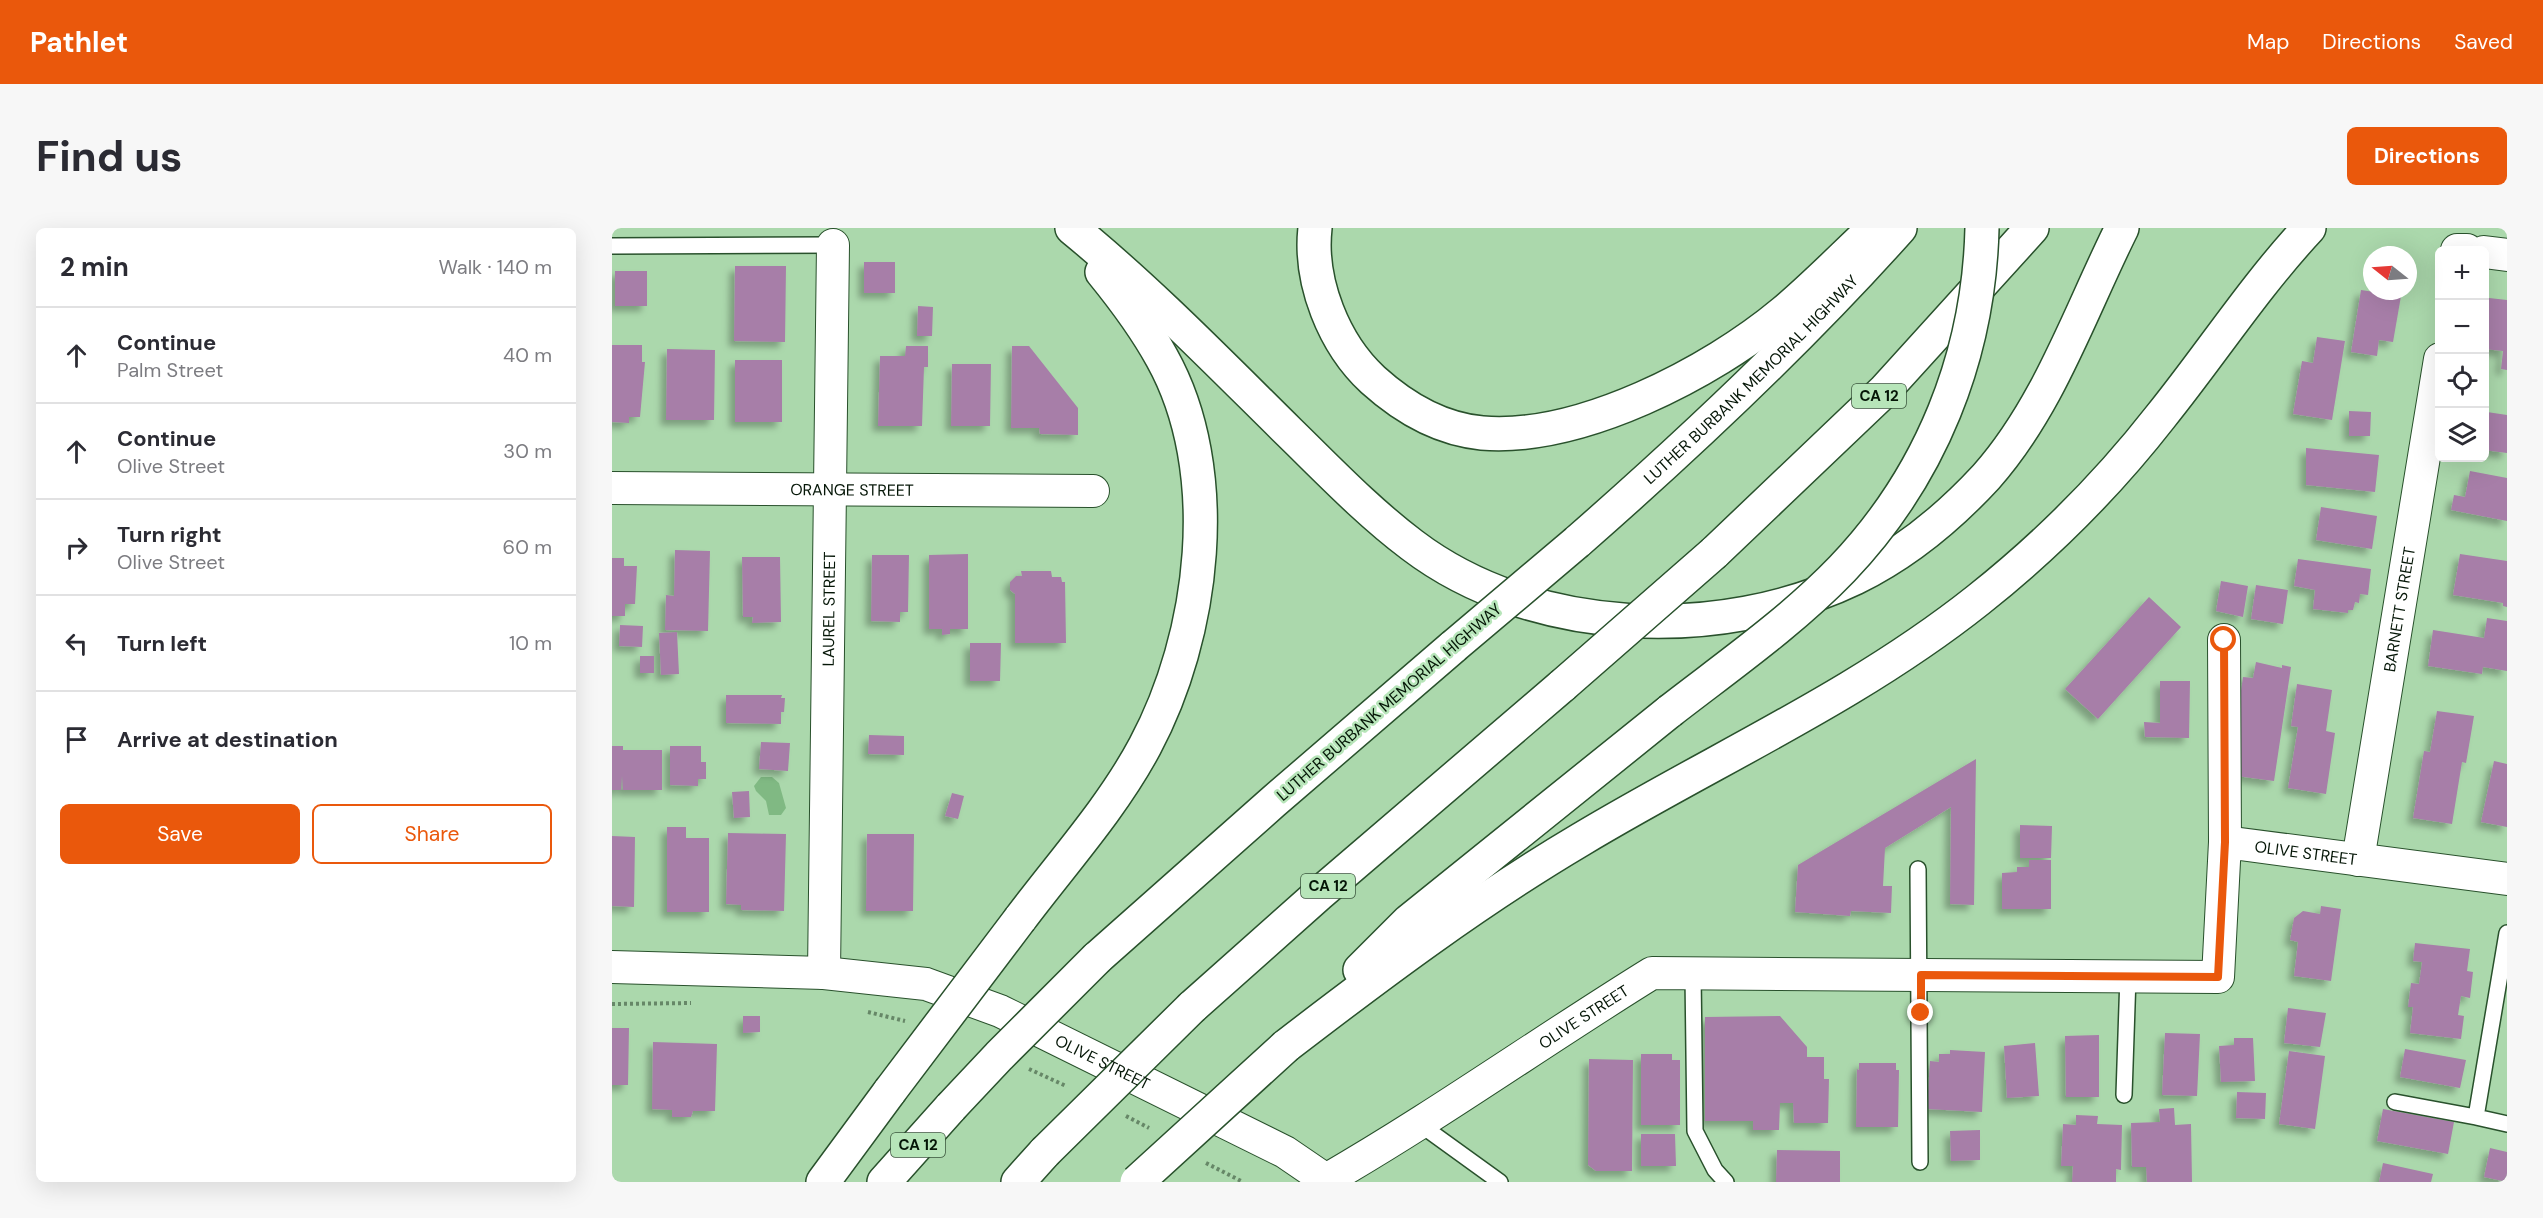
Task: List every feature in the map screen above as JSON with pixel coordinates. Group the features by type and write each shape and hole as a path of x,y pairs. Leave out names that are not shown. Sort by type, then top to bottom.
{"highway":[{"path":"1070,228 1127,273 1362,503 1421,552 1468,578 1533,604 1593,618 1656,621 1691,620 1746,613 1818,593 1876,566 1938,524 1987,475 2028,419 2061,357 2122,228"},
{"path":"823,1182 1120,785 1145,747 1180,663 1188,634 1199,567 1199,500 1195,463 1176,390 1162,359 1130,309 1070,228"},
{"path":"1315,228 1316,260 1326,308 1350,354 1367,374 1402,404 1423,416 1460,429 1503,434 1552,427 1606,412 1638,400 1701,369 1785,312 1874,228"},
{"name":"LUTHER BURBANK MEMORIAL HIGHWAY","path":"884,1182 999,1056 1097,958 1255,817 1577,542 1736,396 1833,300 1900,228"},
{"path":"1137,1182 1286,1046 1408,921 1758,643 1822,588 1863,545 1899,499 1940,423 1964,360 1977,299 1982,228"},
{"name":"CA 12","path":"1018,1182 1045,1152 1192,1007 1318,894 1714,553 1884,391 1944,328 2032,228"},
{"path":"1286,1046 1515,880 1600,828 1852,689 1978,600 2059,529 2126,458 2189,380 2266,276 2309,228"}],"street":[{"name":"LAUREL STREET","path":"824,973 833,245"},
{"path":"2489,253 2507,255"},
{"name":"BARNETT STREET","path":"2358,860 2435,384"},
{"name":"ORANGE STREET","path":"612,488 1093,491"},
{"path":"2224,640 2225,842"},
{"name":"OLIVE STREET","path":"612,968 824,973 926,984 1000,1011 1285,1152 1326,1181 1420,1125 1581,1017 1652,974 2218,977 2225,842 2507,879"}],"lane":[{"path":"612,246 833,245"},
{"path":"1918,869 1921,975 1920,1162"},
{"path":"2476,1118 2500,1033 2507,933"},
{"path":"1693,974 1695,1131 1715,1170 1726,1182"},
{"path":"2124,1095 2128,976"},
{"path":"2395,1102 2507,1124"},
{"path":"1420,1125 1500,1182"}],"shaded area":[{"path":"761,777 772,777 779,783 786,808 781,815 769,815 766,801 756,791 754,786"}],"building":[{"path":"864,262 895,262 895,293 864,293"},
{"path":"735,266 786,266 785,342 734,341"},
{"path":"615,271 647,271 647,306 615,306"},
{"path":"2361,290 2363,290 2363,300 2400,300 2393,342 2379,340 2377,356 2351,352"},
{"path":"2489,298 2507,300 2507,370 2501,369 2503,351 2489,350"},
{"path":"918,306 933,307 932,336 917,336"},
{"path":"2317,337 2345,341 2332,420 2293,414 2302,361 2313,363"},
{"path":"612,345 642,345 642,362 645,362 640,417 629,417 629,423 612,422"},
{"path":"906,346 928,346 928,367 924,367 922,426 878,426 880,356 905,356"},
{"path":"1012,346 1029,346 1078,408 1078,435 1040,434 1039,428 1011,428"},
{"path":"667,349 715,350 714,420 666,420"},
{"path":"735,360 782,360 782,422 735,422"},
{"path":"952,364 991,364 990,426 951,426"},
{"path":"2349,411 2371,412 2370,436 2349,436"},
{"path":"2489,412 2507,415 2507,453 2489,451"},
{"path":"2306,448 2379,455 2375,492 2306,485"},
{"path":"2470,471 2507,478 2507,521 2451,510 2454,495 2465,497"},
{"path":"2321,507 2377,516 2372,549 2316,540"},
{"path":"675,550 710,551 708,631 665,630 666,595 674,596"},
{"path":"968,554 968,629 950,629 950,634 942,635 942,629 929,629 929,555"},
{"path":"2460,554 2507,561 2507,607 2503,606 2503,603 2453,595"},
{"path":"872,555 909,555 908,612 900,612 900,622 871,621"},
{"path":"742,557 780,557 781,622 752,623 753,617 743,617"},
{"path":"612,558 624,558 624,566 637,566 635,604 625,604 625,616 612,616"},
{"path":"2298,559 2371,569 2368,595 2360,594 2359,603 2355,602 2353,610 2348,610 2348,613 2313,609 2315,590 2294,586"},
{"path":"1021,571 1051,571 1052,577 1061,577 1062,582 1065,582 1066,643 1015,643 1015,594 1010,590 1010,582 1016,576 1022,576"},
{"path":"2221,581 2248,586 2243,617 2216,611"},
{"path":"2256,585 2288,590 2283,624 2251,619"},
{"path":"2149,597 2181,627 2098,719 2065,689"},
{"path":"2487,618 2507,621 2507,671 2483,667 2482,674 2428,666 2433,630 2484,638"},
{"path":"620,625 643,626 642,647 619,646"},
{"path":"677,632 679,674 661,675 659,633"},
{"path":"970,643 1001,643 1000,681 970,681"},
{"path":"640,656 654,656 654,673 640,673"},
{"path":"2256,662 2282,668 2282,665 2291,667 2274,781 2229,775 2243,677 2253,678"},
{"path":"2160,681 2190,681 2189,738 2145,737 2144,722 2160,723"},
{"path":"2297,684 2332,690 2326,731 2335,733 2326,794 2288,788 2298,727 2291,726"},
{"path":"726,695 782,695 781,698 785,698 784,712 781,712 781,724 726,723"},
{"path":"2437,711 2474,716 2466,763 2462,762 2452,824 2413,818 2424,751 2430,752"},
{"path":"869,735 904,736 904,755 868,754"},
{"path":"761,742 790,743 788,771 759,769"},
{"path":"612,746 623,746 623,750 662,750 662,790 623,790 622,776 621,790 612,790"},
{"path":"670,746 701,746 701,762 706,762 706,779 698,779 698,786 670,785"},
{"path":"1976,759 1974,905 1950,904 1951,807 1885,848 1883,886 1892,886 1891,913 1851,911 1850,916 1795,912 1798,865"},
{"path":"2494,761 2507,764 2507,827 2481,822"},
{"path":"749,791 750,817 734,818 732,792"},
{"path":"952,793 964,796 958,819 945,816"},
{"path":"2020,825 2052,826 2051,858 2020,858"},
{"path":"667,827 686,827 686,838 709,838 709,912 667,912"},
{"path":"728,833 786,834 784,911 741,910 741,905 726,904"},
{"path":"867,834 914,834 913,911 866,911"},
{"path":"612,836 635,837 634,907 612,906"},
{"path":"2029,860 2051,860 2051,909 2002,909 2002,873 2017,872 2017,867 2029,867"},
{"path":"2321,906 2341,909 2331,981 2294,976 2298,942 2290,940 2294,918 2303,911 2320,914"},
{"path":"2415,943 2470,949 2467,971 2473,972 2470,998 2461,996 2458,1015 2464,1016 2461,1039 2410,1033 2413,1007 2408,1007 2411,983 2419,984 2422,962 2413,961"},
{"path":"2288,1008 2326,1013 2320,1047 2284,1043"},
{"path":"743,1016 760,1016 760,1032 743,1033"},
{"path":"1780,1016 1807,1047 1807,1057 1824,1057 1824,1079 1829,1079 1828,1123 1794,1123 1793,1103 1780,1103 1779,1130 1753,1130 1753,1121 1705,1121 1705,1017"},
{"path":"612,1028 629,1028 628,1085 612,1085"},
{"path":"2165,1033 2200,1034 2197,1096 2162,1095"},
{"path":"2099,1035 2099,1097 2066,1097 2065,1036"},
{"path":"2234,1038 2253,1038 2255,1081 2221,1082 2219,1046 2234,1045"},
{"path":"653,1042 717,1044 715,1111 693,1111 691,1117 672,1117 672,1110 652,1109"},
{"path":"2035,1043 2039,1096 2007,1098 2004,1046"},
{"path":"2405,1049 2466,1060 2460,1088 2400,1077"},
{"path":"1950,1050 1985,1052 1982,1112 1927,1109 1930,1061 1939,1062 1939,1054 1950,1054"},
{"path":"2289,1051 2325,1056 2315,1129 2279,1124"},
{"path":"1641,1054 1672,1054 1672,1060 1680,1060 1680,1125 1641,1125"},
{"path":"1589,1059 1633,1060 1632,1171 1596,1171 1588,1165"},
{"path":"1859,1063 1896,1063 1896,1070 1899,1070 1898,1127 1856,1127"},
{"path":"2237,1092 2266,1093 2265,1119 2236,1118"},
{"path":"2174,1108 2175,1125 2191,1124 2192,1182 2147,1182 2146,1167 2132,1167 2131,1123 2160,1122 2159,1109"},
{"path":"2383,1109 2454,1122 2448,1154 2377,1141"},
{"path":"2076,1115 2098,1116 2097,1124 2122,1125 2121,1170 2116,1169 2116,1182 2072,1182 2073,1166 2061,1166 2063,1124 2076,1125"},
{"path":"1980,1130 1980,1160 1951,1161 1950,1131"},
{"path":"1641,1134 1675,1134 1676,1166 1641,1166"},
{"path":"2490,1148 2507,1152 2507,1182 2484,1177"},
{"path":"1777,1150 1840,1151 1840,1182 1776,1182"},
{"path":"2383,1163 2433,1174 2431,1182 2379,1182"}],"route":[{"path":"1921,1013 1921,975 2218,977 2225,842 2224,640"}]}
